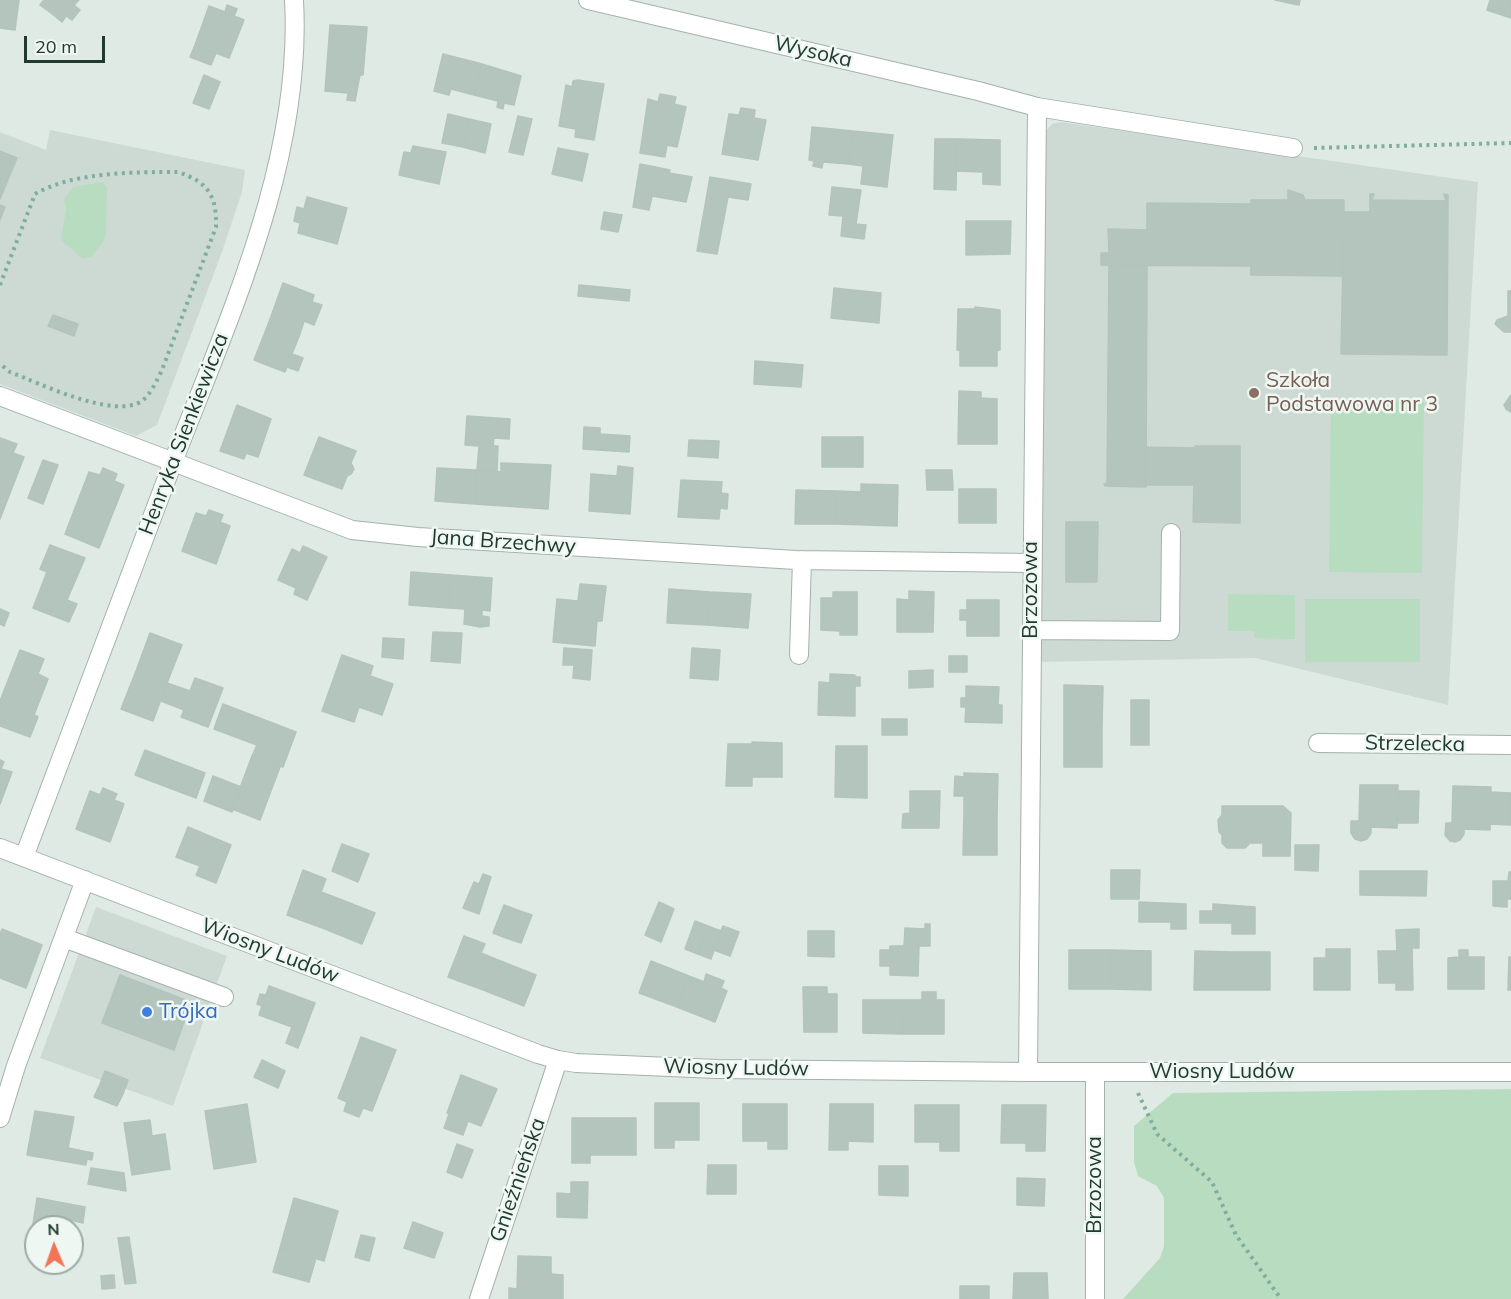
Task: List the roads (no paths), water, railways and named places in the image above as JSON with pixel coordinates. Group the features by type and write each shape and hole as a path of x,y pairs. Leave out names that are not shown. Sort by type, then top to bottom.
{"street":[{"name":"Henryka Sienkiewicza","path":"24,856 243,279 260,228 288,107 296,23 294,0"},
{"name":"Wysoka","path":"588,0 967,89 1037,108 1293,148"},
{"name":"Brzozowa","path":"1028,1072 1037,108"},
{"name":"Jana Brzechwy","path":"0,396 352,530 418,537 802,560 1031,563"},
{"path":"1031,630 1170,631 1171,533"},
{"path":"800,655 802,560"},
{"name":"Strzelecka","path":"1318,742 1511,745"},
{"name":"Wiosny Ludów","path":"0,848 558,1060 592,1065 717,1069 1028,1072 1511,1072"},
{"path":"0,1118 16,1066 85,880"},
{"path":"64,938 224,997"},
{"name":"Gnieźnieńska","path":"479,1299 558,1060"},
{"name":"Brzozowa","path":"1095,1072 1095,1299"}],"place":[{"name":"Szkoła Podstawowa nr 3","path":"1254,393"},
{"name":"Trójka","path":"147,1012"}]}
